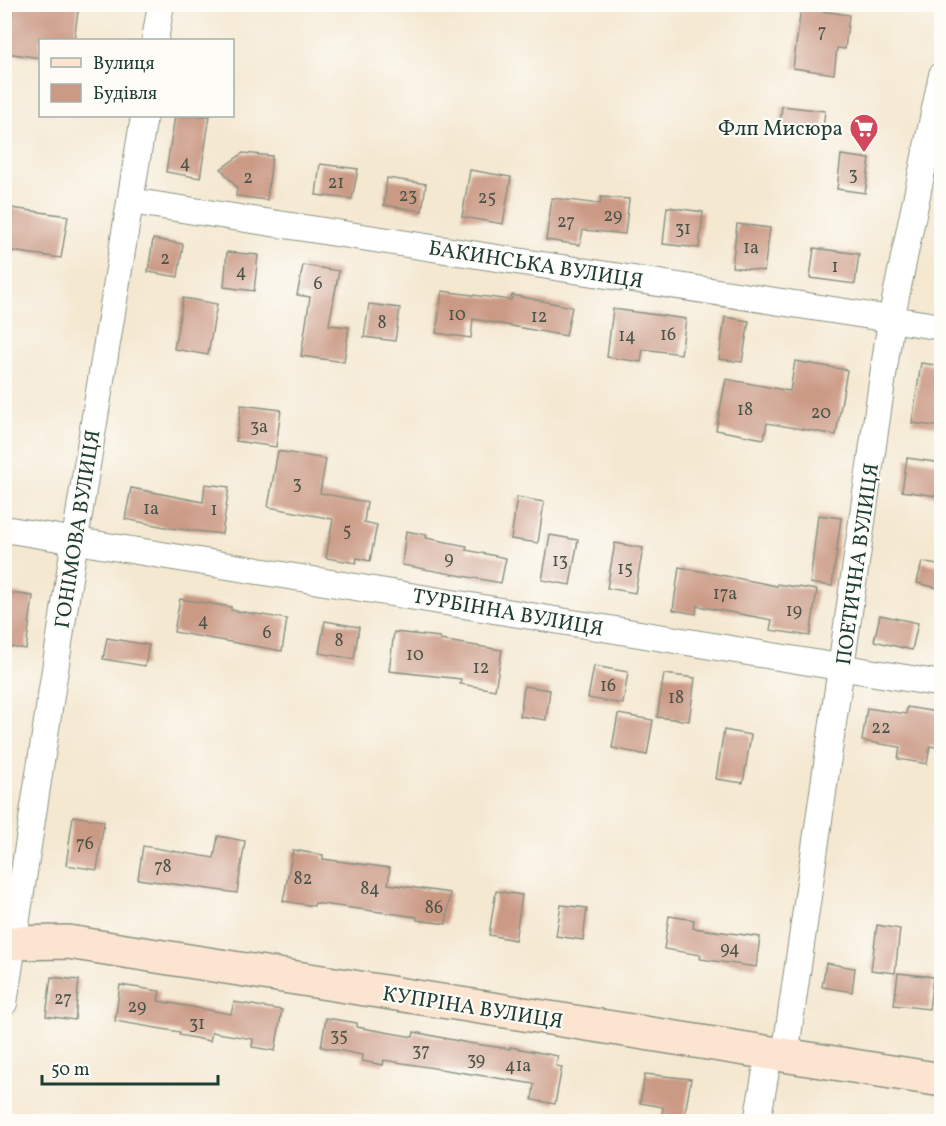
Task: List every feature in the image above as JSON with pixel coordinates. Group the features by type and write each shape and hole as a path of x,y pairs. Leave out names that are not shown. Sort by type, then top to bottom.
{"main road":[{"name":"КУПРІНА ВУЛИЦЯ","path":"8,943 68,942 942,1080"}],"street":[{"path":"155,39 161,4"},
{"name":"ПОЕТИЧНА ВУЛИЦЯ","path":"757,1122 777,1055 842,668 891,320 942,75"},
{"name":"ГОНІМОВА ВУЛИЦЯ","path":"4,1003 8,943 144,117"},
{"name":"БАКИНСЬКА ВУЛИЦЯ","path":"130,201 942,327"},
{"name":"ТУРБІННА ВУЛИЦЯ","path":"4,529 942,684"}],"building":[{"path":"13,4 79,4 74,39 39,39 39,58 6,53"},
{"path":"801,8 849,15 845,49 837,48 834,74 793,68"},
{"path":"782,106 825,111 822,136 779,131"},
{"path":"175,117 210,117 200,178 166,172"},
{"path":"243,153 272,156 267,200 236,196 237,188 221,169"},
{"path":"841,155 870,159 865,193 837,189"},
{"path":"320,164 358,169 352,199 316,195"},
{"path":"470,170 511,177 503,224 462,217"},
{"path":"387,178 426,184 422,211 384,205"},
{"path":"601,197 629,199 625,234 583,230 580,245 546,240 552,198 600,204"},
{"path":"4,207 68,216 61,258 4,250"},
{"path":"667,207 703,212 699,248 663,244"},
{"path":"737,224 770,228 764,271 732,267"},
{"path":"153,239 183,244 178,277 148,272"},
{"path":"814,248 859,254 855,284 810,278"},
{"path":"227,252 258,255 254,291 224,287"},
{"path":"303,265 339,271 329,325 349,327 344,362 301,356 310,297 297,295"},
{"path":"442,291 511,300 512,295 572,307 566,336 473,319 471,338 436,333"},
{"path":"183,298 217,304 208,355 174,349"},
{"path":"369,304 400,308 395,341 364,337"},
{"path":"613,309 686,319 681,354 643,349 641,362 607,357"},
{"path":"725,317 749,321 742,362 719,359"},
{"path":"795,361 847,370 836,435 767,423 764,439 716,430 726,379 790,391"},
{"path":"921,363 942,366 942,427 912,423"},
{"path":"241,405 281,410 276,447 236,441"},
{"path":"278,451 326,459 320,493 367,502 364,522 377,525 370,561 357,558 356,563 326,558 333,519 268,507"},
{"path":"907,458 942,463 937,496 902,491"},
{"path":"205,484 229,487 222,534 170,528 125,519 131,488 203,502"},
{"path":"517,497 544,502 538,543 511,539"},
{"path":"818,515 841,518 832,586 810,583"},
{"path":"406,531 427,535 426,538 467,546 466,550 506,558 501,583 402,565"},
{"path":"550,535 578,540 570,585 542,580"},
{"path":"615,543 643,548 635,593 607,588"},
{"path":"922,562 942,566 942,589 917,583"},
{"path":"679,567 777,586 777,584 817,590 810,636 770,630 772,620 697,606 696,614 673,610"},
{"path":"4,592 33,596 26,649 4,646"},
{"path":"180,599 287,619 282,651 174,632"},
{"path":"880,615 918,623 912,650 874,641"},
{"path":"325,621 359,627 354,659 319,653"},
{"path":"394,632 440,637 440,640 502,650 495,690 460,684 461,679 389,671"},
{"path":"107,638 149,645 145,666 103,659"},
{"path":"594,666 628,672 623,704 588,698"},
{"path":"664,674 695,678 689,721 657,717"},
{"path":"524,686 550,690 546,720 520,716"},
{"path":"907,707 942,713 942,748 930,746 927,764 898,759 900,747 862,741 867,708 906,714"},
{"path":"618,714 653,720 647,755 612,748"},
{"path":"724,730 751,735 743,783 716,779"},
{"path":"73,816 104,821 97,870 66,865"},
{"path":"218,836 245,841 237,893 138,879 143,846 214,858"},
{"path":"293,850 323,855 323,859 390,868 388,884 450,893 446,924 417,920 417,917 315,903 314,906 283,901"},
{"path":"496,891 522,895 515,940 489,935"},
{"path":"561,905 587,908 583,940 556,936"},
{"path":"669,916 694,920 693,928 760,937 756,967 700,959 701,955 664,949"},
{"path":"877,925 900,929 895,973 871,970"},
{"path":"826,963 855,968 852,992 822,987"},
{"path":"898,973 933,977 929,1009 894,1005"},
{"path":"51,977 79,980 75,1020 46,1016"},
{"path":"120,985 160,991 158,1001 231,1014 234,1002 282,1010 275,1051 252,1047 253,1039 212,1032 210,1041 179,1035 180,1032 115,1021"},
{"path":"326,1018 357,1023 357,1027 413,1037 414,1032 468,1043 510,1049 510,1047 558,1056 556,1066 562,1067 555,1104 532,1100 534,1084 384,1060 383,1065 362,1061 363,1055 321,1047"},
{"path":"645,1074 691,1079 684,1119 662,1116 663,1107 640,1103"}],"place":[{"name":"Флп Мисюра","path":"864,154"}]}
